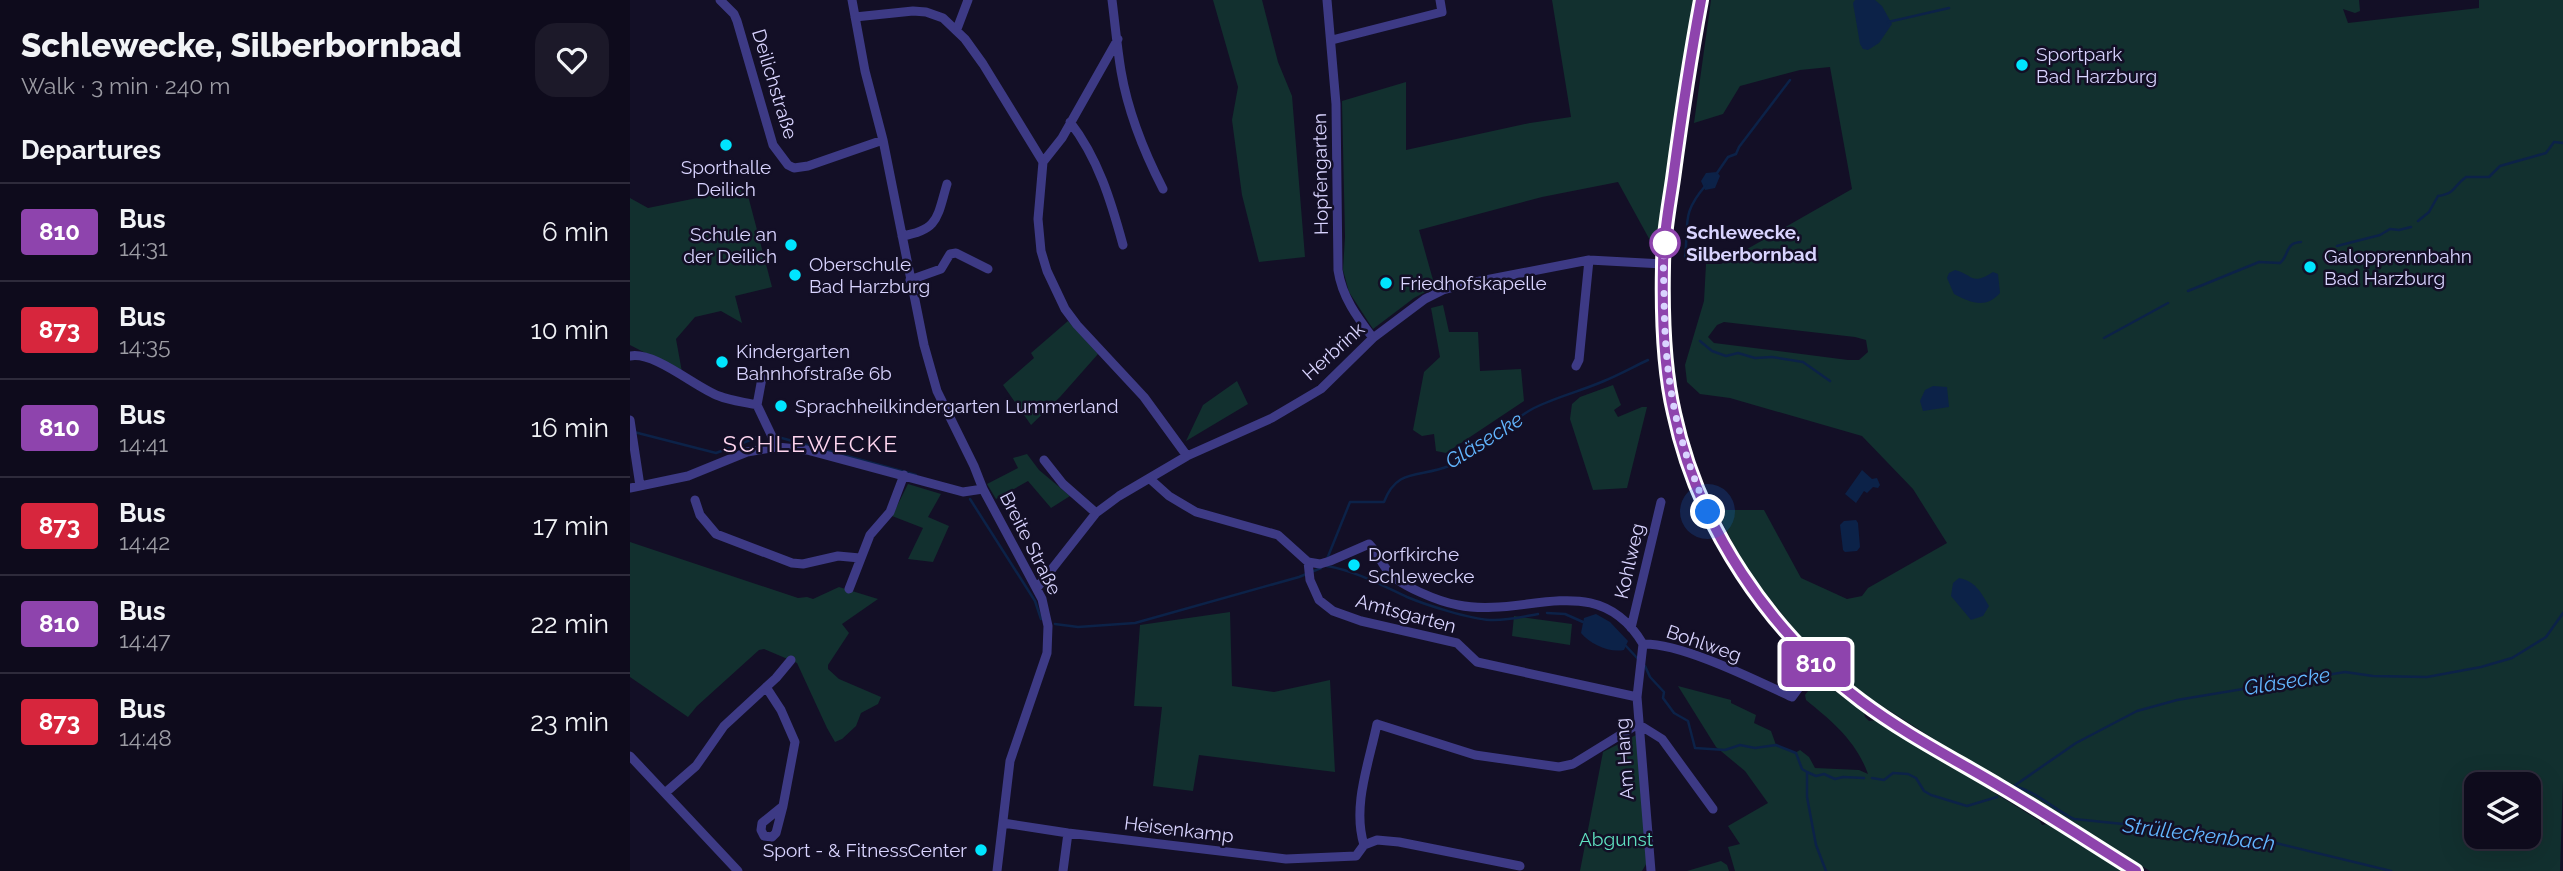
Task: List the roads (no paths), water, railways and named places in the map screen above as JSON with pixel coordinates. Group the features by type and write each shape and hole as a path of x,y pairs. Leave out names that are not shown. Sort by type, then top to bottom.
{"main road":[{"path":"1701,0 1686,81 1663,264 1669,385 1681,441 1708,512 1744,577 1768,610 1816,664 1884,717 2136,871"}],"street":[{"name":"Deilichstraße","path":"720,0 737,20 773,145 788,165 794,168 808,166 883,140"},
{"name":"Breite Straße","path":"852,0 910,280 937,391 983,489 1045,606 1048,646 1012,753 997,871"},
{"path":"957,29 968,0"},
{"path":"1111,0 1121,72 1130,108 1146,155 1163,190"},
{"name":"Hopfengarten","path":"1328,0 1336,104 1338,270 1350,305 1373,338"},
{"path":"1332,40 1442,12 1440,0"},
{"path":"855,17 913,11 943,18 957,29 984,64 1042,162 1038,219 1041,251 1047,271 1066,309 1077,325 1144,397 1187,456"},
{"path":"1042,162 1052,152 1118,40"},
{"path":"1069,122 1081,137 1110,196 1123,245"},
{"path":"902,236 921,233 930,227 938,213 947,184"},
{"path":"910,280 941,269 950,254 957,253 988,269"},
{"path":"1576,366 1589,260"},
{"name":"Herbrink","path":"1037,588 1096,513 1119,496 1187,456 1272,418 1321,389 1373,338 1411,307 1443,290 1589,260 1663,264"},
{"path":"630,356 646,358 669,368 720,397 757,405"},
{"path":"762,378 757,405 777,447"},
{"path":"631,425 635,487 688,476 747,452 777,447 807,450 963,492 983,489"},
{"path":"1044,460 1063,484 1096,513"},
{"path":"849,589 870,535 890,512 904,475"},
{"path":"1150,479 1169,496 1196,512 1278,535 1309,565 1330,561 1369,544 1379,553 1388,572 1402,584 1455,605 1475,608 1546,601 1590,602 1608,608 1631,628 1643,649"},
{"path":"695,500 699,515 716,534 792,563 803,564 838,556 860,558"},
{"name":"Kohlweg","path":"1631,628 1661,502"},
{"name":"Amtsgarten","path":"1309,565 1310,580 1319,600 1333,611 1361,621 1457,643 1477,662 1637,696"},
{"name":"Bohlweg","path":"1643,649 1656,644 1722,665 1792,696 1816,664"},
{"name":"Am Hang","path":"1643,649 1637,696 1651,871"},
{"path":"665,793 700,761 724,726 787,668 791,660"},
{"path":"766,687 781,710 795,742 783,806"},
{"path":"1520,866 1399,842 1377,840 1364,845 1359,827 1360,801 1377,724 1475,755 1559,767 1573,764 1639,724 1662,739 1713,809"},
{"path":"630,756 738,871"},
{"name":"Heisenkamp","path":"1003,823 1286,859 1356,856 1364,845"},
{"path":"1063,871 1068,833"},
{"path":"1285,871 1286,859"}],"water":[{"path":"1855,0 1875,0 1882,6 1892,24 1879,43 1868,50 1863,49 1860,44 1853,3"},
{"path":"1717,172 1720,176 1715,188 1705,190 1701,181 1706,173"},
{"path":"1955,270 1976,279 1993,272 1998,274 2000,293 1984,303 1966,300 1954,294 1947,278 1949,273"},
{"path":"1933,386 1947,387 1949,407 1923,411 1920,401 1925,390"},
{"path":"1862,470 1872,479 1877,478 1880,485 1867,493 1864,491 1856,503 1845,494"},
{"path":"1856,520 1860,547 1857,551 1845,552 1840,525 1844,521"},
{"path":"1959,578 1973,584 1983,596 1989,606 1983,616 1971,620 1951,596 1953,583"},
{"path":"1596,614 1610,622 1628,641 1624,650 1600,647 1581,633 1584,618"}],"waterway":[{"name":"Gläsecke","path":"1888,22 1949,8"},
{"name":"Gläsecke","path":"1717,173 1728,157 1736,154 1790,80"},
{"path":"2418,221 2429,212 2438,196 2452,191 2466,177 2489,177 2500,166 2546,153 2554,142 2563,143"},
{"name":"Gläsecke","path":"1685,257 1689,211 1706,185"},
{"path":"2337,246 2380,235 2390,229 2411,227"},
{"path":"2188,291 2259,262 2280,263 2290,247 2301,242"},
{"path":"2104,338 2168,303"},
{"path":"1700,341 1712,351 1726,356 1738,353 1755,358 1772,357 1803,362 1830,381"},
{"name":"Gläsecke","path":"1327,559 1350,502 1384,502 1389,491 1403,478 1449,466 1534,408 1610,379 1648,360"},
{"name":"Gläsecke","path":"634,432 716,453 761,436"},
{"name":"Gläsecke","path":"778,437 916,475"},
{"name":"Gläsecke","path":"970,499 1035,601 1041,619"},
{"name":"Gläsecke","path":"1327,566 1358,575 1425,604 1471,617 1502,620 1538,614"},
{"name":"Gläsecke","path":"1055,624 1078,627 1135,623 1299,577 1321,568"},
{"name":"Gläsecke","path":"1547,613 1565,614 1583,622"},
{"name":"Gläsecke","path":"2014,786 2076,743 2137,711 2177,700 2345,672 2373,676 2427,677 2481,667 2512,658 2546,637 2563,613"},
{"name":"Gläsecke","path":"1626,646 1638,659"},
{"name":"Gläsecke","path":"1645,666 1650,677 1664,692 1663,698 1674,713 1688,721 1695,748 1725,750 1740,745 1755,748 1776,745 1796,753 1802,769 1816,776 1824,774 1835,779 1864,778"},
{"path":"1807,772 1807,797 1816,845 1826,871"},
{"name":"Gläsecke","path":"1872,778 1884,780 1893,773 1908,774 1916,778 1924,791 1931,795 1967,806 1997,797"},
{"name":"Strülleckenbach","path":"2014,786 2031,792 2074,819 2251,837 2391,871"}],"place":[{"name":"Sportpark Bad Harzburg","path":"2022,65"},
{"name":"Sporthalle Deilich","path":"726,145"},
{"name":"Schlewecke, Silberbornbad","path":"1665,243"},
{"name":"Schule an der Deilich","path":"791,245"},
{"name":"Galopprennbahn Bad Harzburg","path":"2310,267"},
{"name":"Oberschule Bad Harzburg","path":"795,275"},
{"name":"Friedhofskapelle","path":"1386,283"},
{"name":"Kindergarten Bahnhofstraße 6b","path":"722,362"},
{"name":"Sprachheilkindergarten Lummerland","path":"781,406"},
{"name":"Dorfkirche Schlewecke","path":"1354,565"},
{"name":"Sport - & FitnessCenter","path":"981,850"}],"district":[{"name":"SCHLEWECKE","path":"811,443"}],"park label":[{"name":"Abgunst","path":"1616,839"}]}
